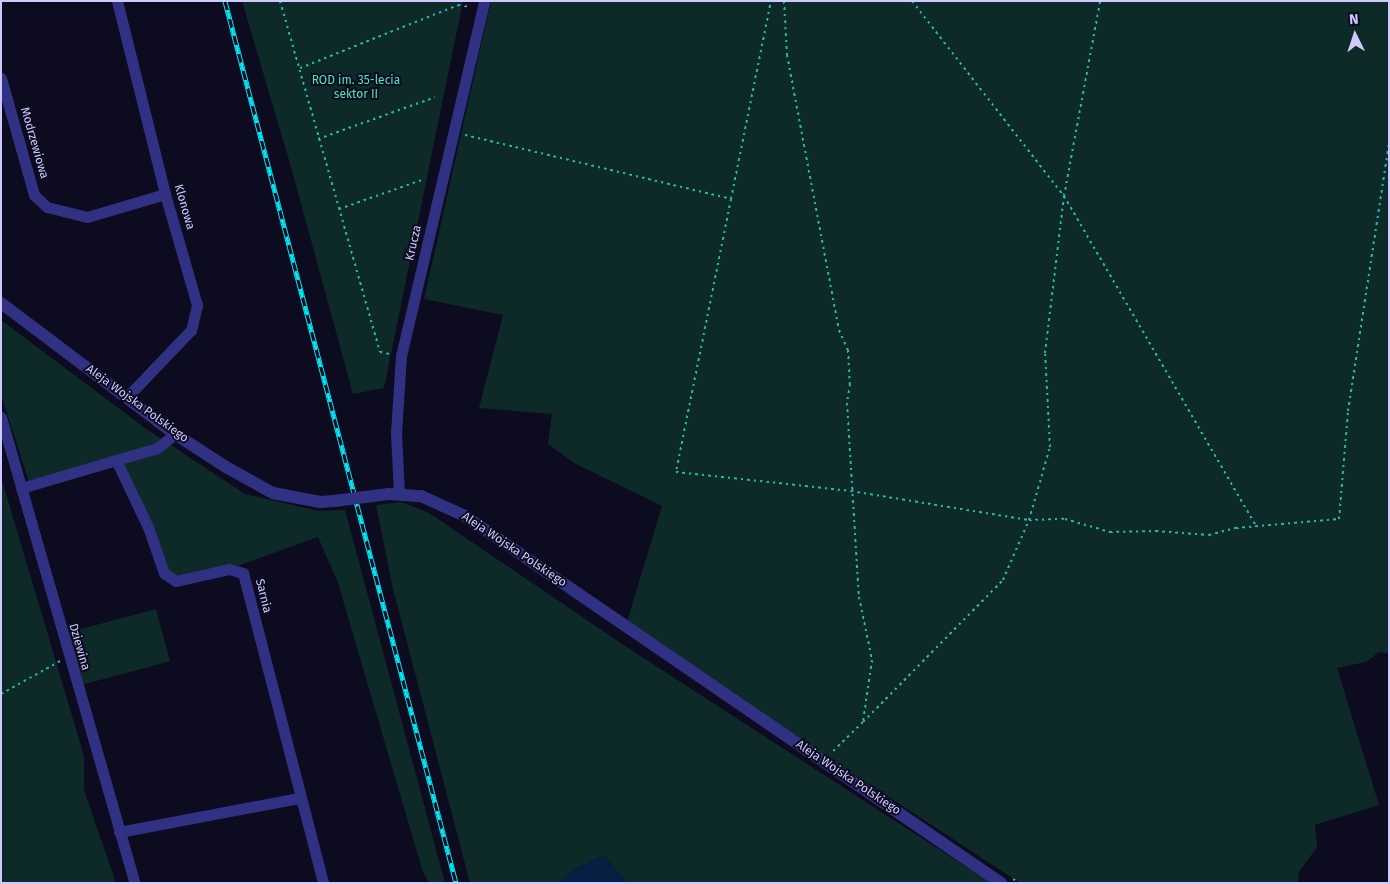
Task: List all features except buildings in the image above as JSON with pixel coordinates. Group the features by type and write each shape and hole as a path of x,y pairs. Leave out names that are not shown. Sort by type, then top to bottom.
{"street":[{"name":"Klonowa","path":"117,1 165,194 197,305 191,330 127,397"},
{"name":"Krucza","path":"394,494 396,433 402,356 483,5"},
{"name":"Modrzewiowa","path":"1,78 34,194 47,207 87,217 165,194"},
{"name":"Aleja Wojska Polskiego","path":"1,303 175,434 272,493 320,502 394,494 421,496 465,516 1001,883"},
{"name":"Dziewina","path":"1,417 68,658 135,883"},
{"path":"21,488 163,446 175,434"},
{"name":"Sarnia","path":"116,460 148,528 164,573 176,581 229,569 243,573 299,798 323,883"},
{"path":"119,832 299,798"}],"path":[{"path":"280,1 380,352 402,356"},
{"path":"771,1 676,472 851,491 1029,520 1064,519 1110,532 1156,531 1209,535 1256,526 1339,519 1348,411 1389,143"},
{"path":"784,1 787,55 839,330 848,350 851,491 858,597 872,660 863,722"},
{"path":"912,1 1064,196 1256,526"},
{"path":"823,761 1004,580 1029,520 1050,447 1045,353 1064,196 1100,1"},
{"path":"300,68 458,5 483,5"},
{"path":"318,139 435,97"},
{"path":"465,135 731,199"},
{"path":"340,209 422,180"},
{"path":"1,694 68,658"}],"green space":[{"name":"ROD im. 35-lecia sektor II","path":"242,1 463,1 384,388 353,394 291,167"},
{"path":"491,1 1389,1 1389,653 1379,652 1366,662 1337,668 1379,805 1315,825 1317,847 1299,872 1298,883 1020,883 626,625 662,506 574,463 548,444 552,414 479,408 503,315 424,299"},
{"path":"1,320 145,428 245,494 319,511 345,510 445,883 429,883 422,869 338,583 318,537 229,569 176,581 164,573 116,460 30,485 1,395"},
{"path":"1,477 84,756 84,790 116,883 1,883"},
{"path":"402,502 429,513 628,648 991,883 627,883 604,855 575,869 558,883 470,883 393,589 376,505"},
{"path":"156,609 170,661 75,687 61,634"}],"water":[{"path":"604,855 627,883 558,883 575,869"}],"railway":[{"path":"225,1 456,883"}]}
